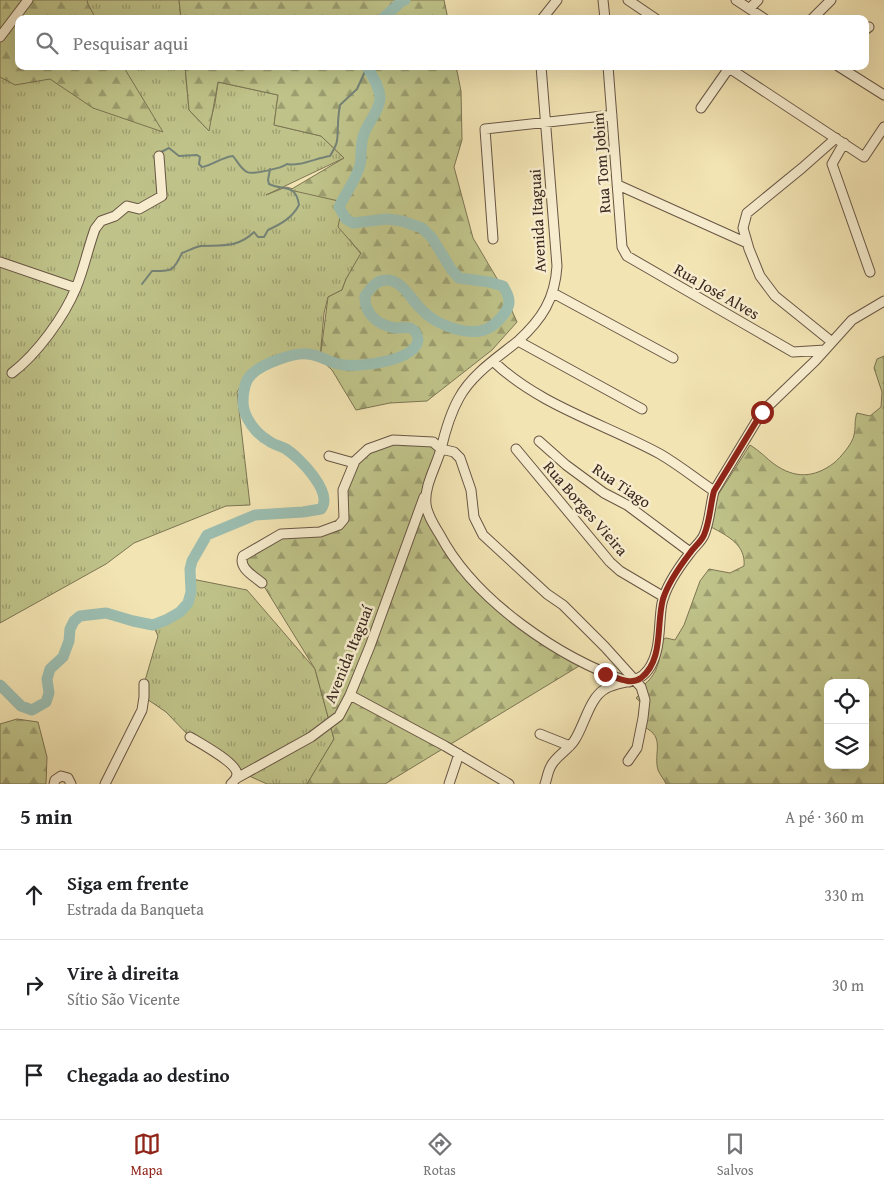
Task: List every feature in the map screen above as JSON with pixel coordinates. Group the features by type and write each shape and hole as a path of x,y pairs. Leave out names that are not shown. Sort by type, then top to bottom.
{"street":[{"path":"17,15 28,0"},
{"path":"603,0 604,15"},
{"path":"628,0 650,15"},
{"path":"736,0 760,15"},
{"path":"750,8 758,0"},
{"path":"816,15 831,0"},
{"path":"544,15 551,2"},
{"path":"0,37 15,17"},
{"name":"Avenida Itaguai","path":"518,341 534,326 547,308 556,279 557,266 541,70"},
{"name":"Rua Tom Jobim","path":"608,70 622,247 626,256"},
{"path":"701,108 726,70"},
{"path":"733,70 864,157 884,127"},
{"path":"844,70 884,95"},
{"path":"493,239 485,129 612,115"},
{"path":"832,342 775,296 760,276 743,228 747,213 836,138"},
{"path":"844,143 832,164 870,272"},
{"path":"12,373 24,364 42,343 66,307 76,288 95,229 101,221 115,216 128,206 139,209 162,196 159,156"},
{"path":"618,185 747,243"},
{"name":"Rua José Alves","path":"626,256 792,352 825,350"},
{"path":"0,262 76,288"},
{"path":"552,293 674,358"},
{"path":"545,784 551,765 576,739 596,697 604,689 642,677 653,660 660,636 664,597 690,552 703,537 709,521 710,503 714,491 762,412 825,350 852,320 884,301"},
{"path":"441,449 446,430 459,398 477,375 518,341 642,409"},
{"path":"493,361 504,372 529,390 661,455 714,491"},
{"path":"262,583 243,566 244,556 281,534 320,532 339,525 344,518 343,490 354,463 368,449 393,440 433,442 441,449 454,452 460,458 466,473 471,490 474,517 483,535 547,594 563,605 605,647 632,681 641,687 645,700 643,718 637,748 628,761"},
{"name":"Rua Tiago","path":"539,441 566,465 604,493 627,505 690,552"},
{"name":"Avenida Itaguaí","path":"234,781 311,737 339,716 350,695 373,637 441,449"},
{"name":"Rua Borges Vieira","path":"516,449 610,562 620,571 664,597"},
{"path":"329,456 354,463"},
{"path":"426,492 428,514 436,529 448,551 477,586 530,631 605,674 632,681"},
{"path":"105,784 142,710 144,684"},
{"path":"350,695 460,754 509,784"},
{"path":"540,734 570,746"},
{"path":"190,737 232,764 236,769 234,781"},
{"path":"449,784 460,754"},
{"path":"54,784 55,780 61,776 68,778 70,782 81,784"}],"green space":[{"path":"0,0 179,0 181,15 15,15 15,70 185,70 189,110 208,130 218,82 278,95 274,125 321,136 344,158 266,195 286,187 343,202 339,227 361,254 346,279 342,290 328,297 324,313 320,359 292,355 246,378 237,392 250,505 226,506 134,543 106,564 0,623"},
{"path":"0,0 87,0 94,15 15,15 15,70 125,70 163,132 93,108 50,79 15,85 0,77"},
{"path":"179,0 444,0 447,15 181,15"},
{"path":"185,70 457,70 461,91 462,140 454,167 473,238 499,282 517,322 492,350 427,401 390,403 356,410 332,370 320,359 328,297 342,290 361,253 338,227 343,202 290,190 344,158 321,136 274,125 278,95 218,82 209,131 189,110"},
{"path":"884,356 884,784 666,784 658,770 657,741 651,731 644,727 649,710 636,698 645,689 645,684 656,669 662,640 666,638 675,640 684,625 700,581 709,569 730,573 744,566 742,552 735,542 711,527 718,495 750,445 782,469 797,474 804,475 819,472 834,463 840,458 853,438 857,413 870,416 881,407 882,392 874,368 877,359"},
{"path":"393,440 433,442 438,459 426,492 428,514 448,551 530,631 584,663 385,784 307,784 334,739 315,669 262,583 247,571 244,556 281,534 339,525 343,490 362,454"},
{"path":"187,578 247,590 315,669 334,739 307,784 267,784 247,775 190,737 166,712 144,697 144,684 158,636 154,627 181,613 188,603"},
{"path":"17,719 38,722 47,757 46,784 1,784 0,782 0,724"}],"waterway":[{"path":"386,15 405,0"},
{"path":"159,153 169,148 179,156 197,155 200,157 199,164 202,167 233,156 243,169 250,173 267,171 287,164 292,165 330,156 337,141 340,105 357,89 366,70"},
{"path":"0,685 21,706 32,710 46,702 49,693 47,679 50,669 63,657 69,641 70,629 74,621 80,616 106,613 153,625 166,620 180,612 188,603 191,592 190,569 192,561 207,535 255,515 321,509 324,502 323,494 314,476 286,449 259,434 245,413 243,402 244,390 246,383 257,370 278,359 302,354 313,355 339,364 362,365 398,358 408,353 415,347 418,340 415,331 410,328 389,327 373,318 367,308 365,296 374,285 382,280 391,281 401,286 425,313 439,323 464,331 480,331 488,328 495,324 508,308 508,295 503,286 459,278 451,269 432,238 422,228 402,221 387,219 353,223 346,219 339,207 358,171 363,138 376,113 380,99 379,90 369,70"},
{"path":"142,284 152,271 168,270 174,267 182,253 201,246 236,243 254,232 258,237 264,237 268,230 290,217 299,205 295,193 269,184 270,169"}],"route":[{"path":"605,674 629,682 642,677 649,669 660,636 664,597 690,552 703,537 709,521 710,503 714,491 762,412"}]}
